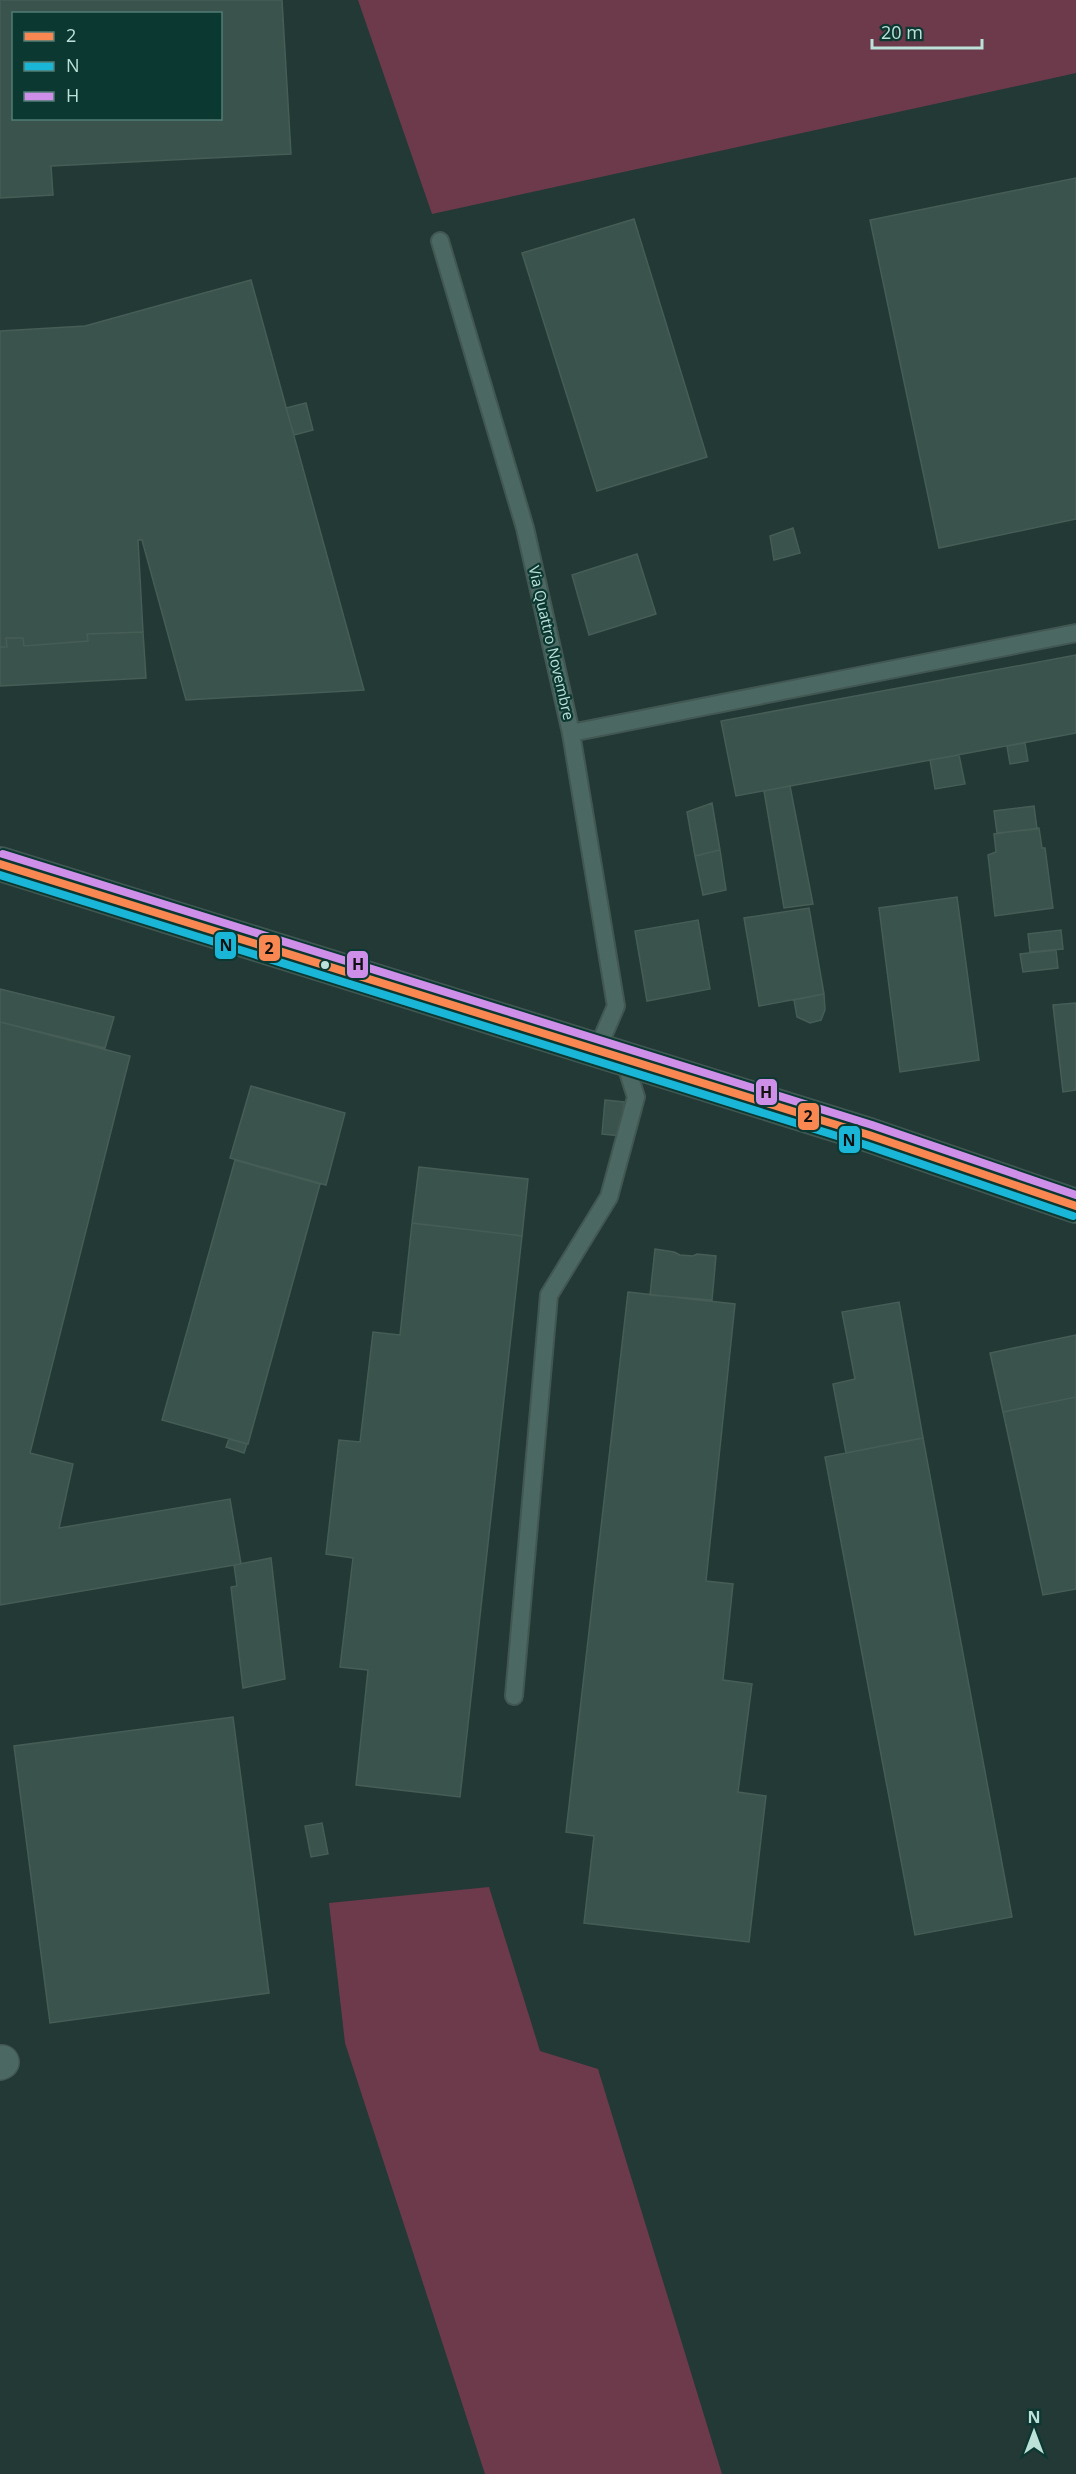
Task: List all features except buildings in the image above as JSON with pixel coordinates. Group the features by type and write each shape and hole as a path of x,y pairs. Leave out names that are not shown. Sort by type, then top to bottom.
{"street":[{"path":"0,864 869,1135 1076,1206"}],"lane":[{"name":"Via Quattro Novembre","path":"440,241 525,528 571,733 616,1006 610,1054"},
{"path":"571,733 1076,633"},
{"path":"514,1696 549,1295 609,1197 636,1097 610,1054"}],"shaded area":[{"path":"358,0 1076,0 1076,73 432,214"},
{"path":"489,1887 540,2051 598,2069 722,2474 485,2474 345,2043 329,1903"}],"transit line":[{"name":"H","path":"3,854 872,1125 1076,1195"},
{"name":"2","path":"0,864 869,1135 1076,1206"},
{"name":"N","path":"0,875 866,1145 1073,1216"}]}
